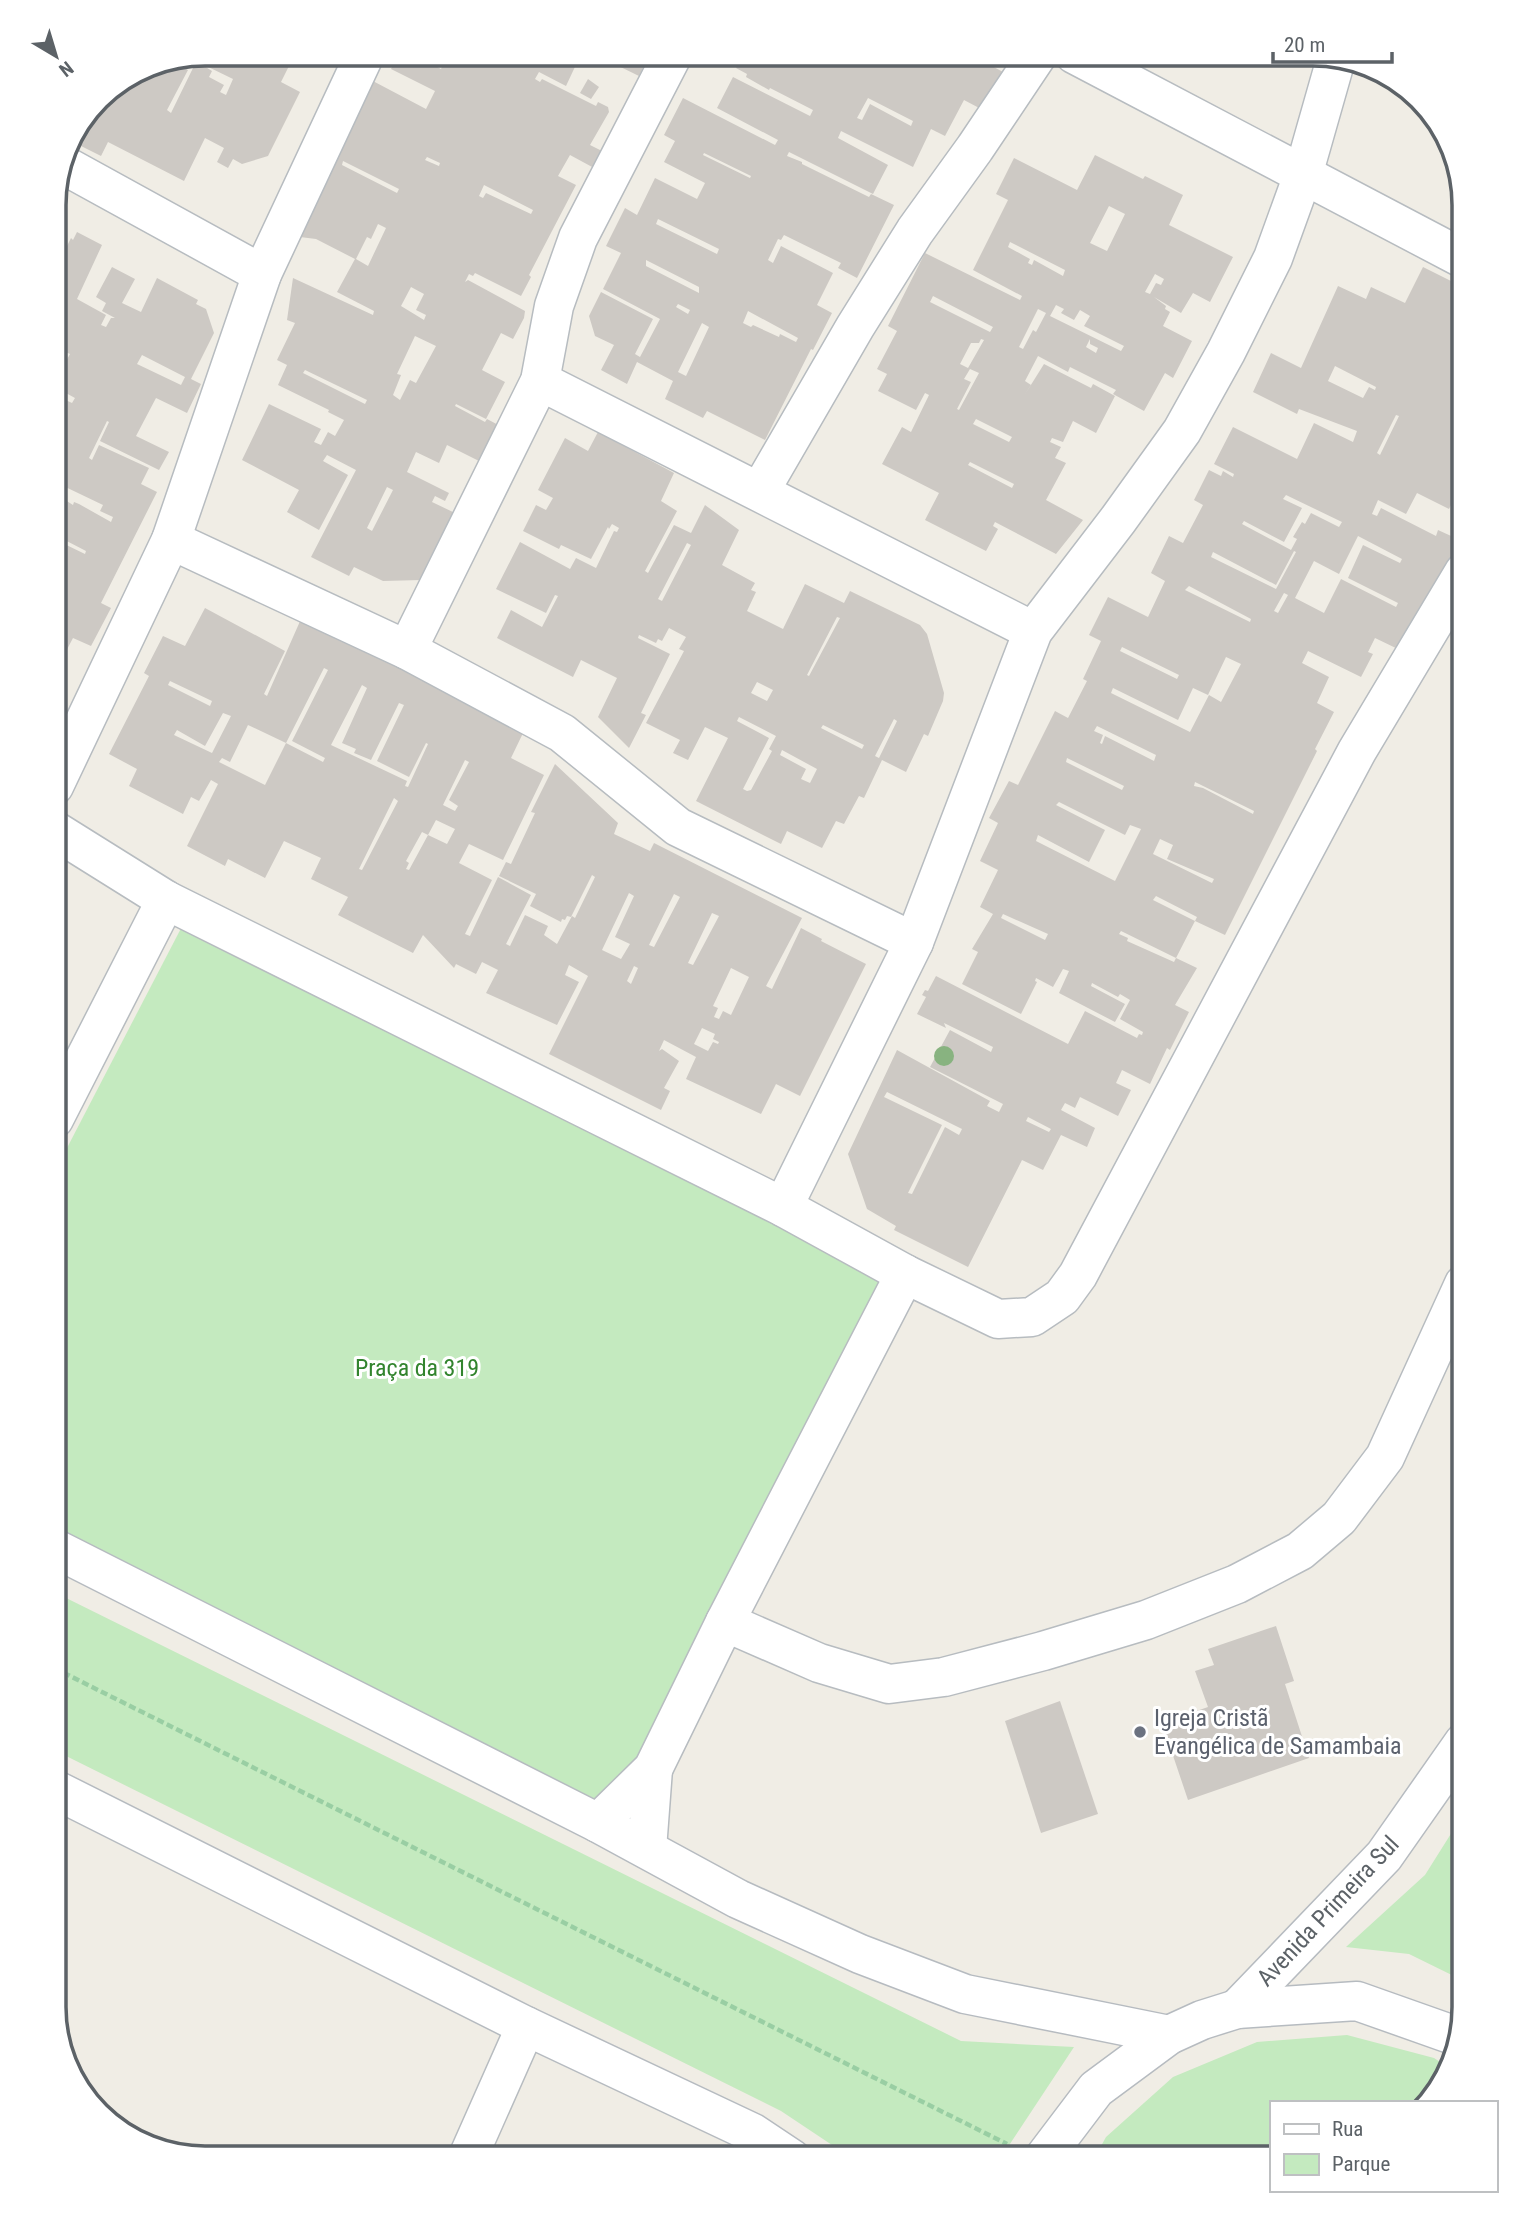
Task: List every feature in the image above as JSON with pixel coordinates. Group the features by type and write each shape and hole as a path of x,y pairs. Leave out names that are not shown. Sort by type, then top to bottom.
{"street":[{"path":"67,759 171,540 262,274 359,67"},
{"path":"407,650 540,381 554,306 578,238 666,67"},
{"path":"760,491 855,327 915,231 1029,67"},
{"path":"1099,67 1452,253"},
{"path":"783,1207 914,942 1033,631 1182,431 1226,352 1273,258 1303,174 1333,68"},
{"path":"71,169 262,274"},
{"path":"540,381 1033,631"},
{"path":"171,540 407,650 562,733 678,827 914,942"},
{"path":"67,838 166,900 783,1207 905,1274 998,1319 1032,1317 1062,1297 1078,1275 1357,751 1452,592"},
{"path":"67,1095 166,900"},
{"path":"598,1823 653,1769 725,1622 905,1274"},
{"path":"725,1622 819,1663 889,1684 944,1677 1044,1651 1146,1620 1237,1584 1300,1551 1339,1518 1385,1457 1452,1310"},
{"path":"66,1555 598,1823 738,1899 860,1954 965,1994 1169,2035"},
{"name":"Avenida Primeira Sul","path":"1237,2009 1384,1856 1452,1759"},
{"path":"647,1849 653,1769"},
{"path":"66,1795 526,2026 753,2133 772,2146"},
{"path":"1034,2146 1096,2089 1169,2035 1202,2020 1237,2009 1357,2001 1449,2033"},
{"path":"472,2146 526,2026"}],"path":[{"path":"66,1674 1015,2146"}],"green space":[{"name":"Praça da 319","path":"190,911 920,1282 641,1824 66,1533 66,1149"},
{"path":"66,1598 961,2041 1074,2047 1009,2146 834,2146 781,2111 66,1756"},
{"path":"1452,1832 1452,1975 1409,1954 1346,1947 1425,1875"},
{"path":"1347,2035 1434,2058 1440,2062 1415,2101 1270,2101 1270,2146 1101,2146 1106,2137 1173,2077 1257,2042"}],"building":[{"path":"206,67 212,71 209,77 224,85 220,92 226,95 233,79 208,67 288,67 281,82 300,92 268,156 242,164 233,159 228,168 217,162 224,148 205,138 184,181 108,142 101,156 80,146 107,107 128,90 152,77 185,68 188,70 167,110 171,113 193,68"},
{"path":"575,67 566,86 539,72 535,79 540,82 542,79 596,106 598,102 608,107 609,112 590,145 602,151 594,168 570,155 558,176 576,185 529,275 531,277 521,296 475,273 473,276 469,274 465,282 468,280 525,311 513,339 501,333 482,370 505,382 486,419 456,404 455,406 485,422 487,419 504,428 483,463 447,445 439,463 416,452 407,472 449,493 445,501 435,496 432,502 455,513 421,580 383,581 354,567 349,576 311,557 356,470 327,455 323,461 348,475 319,530 287,512 299,490 242,460 269,404 321,429 314,442 321,445 328,432 335,436 344,420 278,385 287,365 277,360 295,323 287,320 293,278 373,315 374,311 337,292 355,259 316,239 300,237 371,80 426,109 435,91 391,69","holes":["427,157 440,163 439,166 425,160","343,161 399,189 397,193 342,165","484,185 533,210 531,214 486,193 483,198 479,196","378,224 386,228 368,266 356,259 367,237 371,239","411,287 424,294 416,310 426,315 424,320 401,306","415,336 436,346 416,383 410,380 400,400 393,395 401,375 397,374","305,370 367,400 365,404 303,373","387,487 393,490 372,531 367,528"]},
{"path":"621,67 644,67 639,76"},
{"path":"737,67 994,67 1003,72 983,110 964,100 945,136 931,129 913,167 841,131 838,138 888,165 873,194 789,152 787,156 802,164 869,197 871,194 894,205 857,278 838,268 841,263 784,235 781,240 778,239 768,260 773,263 781,246 833,273 817,305 832,313 765,440 707,411 703,418 665,399 673,381 637,362 627,384 601,370 614,345 595,336 589,316 601,292 653,319 635,354 640,357 660,319 603,289 621,253 606,246 625,208 637,215 655,178 697,199 705,183 664,162 675,141 664,135 683,98 775,145 778,140 717,108 733,77 810,116 813,110 770,88 769,90 746,77 747,74","holes":["868,98 913,121 911,126 870,104 862,120 857,118","704,153 751,176 750,178 703,155","658,219 719,249 717,254 656,224","646,260 699,287 699,293 646,266","678,304 690,310 688,314 676,307","748,311 798,338 796,342 780,334 779,337 743,323","702,323 709,327 686,376 678,372"]},
{"path":"588,79 599,87 591,99 580,93"},
{"path":"1095,155 1183,195 1169,225 1233,257 1210,302 1193,293 1181,313 1154,297 1170,312 1163,326 1192,341 1173,378 1165,373 1144,411 1113,394 1116,390 1070,367 1068,372 1038,356 1025,381 1031,385 1044,364 1091,388 1093,384 1115,396 1096,433 1073,421 1063,442 1052,438 1050,442 1061,447 1055,458 1066,463 1046,500 1083,520 1056,554 995,522 993,526 998,529 986,551 925,520 939,493 882,464 902,427 911,432 929,395 925,393 916,410 878,391 887,374 877,369 897,331 888,326 925,253 1020,300 1022,296 973,270 1008,200 996,194 1014,158 1077,190","holes":["1109,206 1125,214 1107,251 1090,243","1010,242 1065,270 1063,276 1034,260 1032,265 1028,263 1030,259 1008,247","1155,274 1164,279 1161,285 1156,283 1150,294 1145,292","933,296 993,327 990,332 930,302","1056,305 1064,309 1061,313 1074,320 1080,310 1090,316 1084,326 1124,346 1121,351 1050,316","1038,309 1046,313 1023,349 1019,347","1090,339 1090,344 1098,348 1096,353 1086,347","984,340 968,368 960,364 971,343","970,369 979,373 959,410 957,409 971,382 964,379","976,419 1012,437 1009,442 973,424","970,462 1014,484 1012,488 968,465"]},
{"path":"77,232 102,245 77,299 106,315 101,325 106,327 111,318 115,318 102,311 106,303 96,297 112,267 135,279 122,303 141,312 157,278 198,300 196,304 206,309 214,333 191,379 201,384 187,413 156,398 136,436 169,452 159,470 100,441 109,422 107,421 89,458 92,460 99,445 149,468 141,484 157,492 101,603 111,608 91,646 73,638 67,650 67,545 85,554 86,551 67,541 67,501 73,505 74,502 79,504 111,522 113,517 100,511 103,505 67,488 67,401 72,403 75,398 67,394 67,360 70,354 67,353 67,246 71,238 73,240","holes":["142,355 185,377 181,385 137,364"]},
{"path":"1423,267 1452,282 1452,506 1449,509 1417,493 1406,514 1378,500 1372,514 1377,516 1381,508 1436,536 1438,530 1452,536 1452,561 1424,617 1402,651 1375,638 1368,652 1373,654 1361,677 1308,651 1302,663 1329,677 1317,703 1334,712 1225,935 1195,921 1176,958 1197,968 1175,1005 1189,1012 1170,1050 1167,1048 1150,1084 1122,1070 1116,1083 1131,1090 1118,1116 1080,1097 1075,1108 1065,1103 1061,1110 1095,1128 1087,1147 1061,1135 1043,1170 1022,1160 968,1267 894,1230 896,1226 867,1209 848,1154 897,1050 990,1101 987,1106 999,1112 1003,1104 930,1067 950,1030 991,1052 993,1047 944,1023 946,1028 917,1014 926,997 922,995 925,990 928,991 936,976 1068,1044 1085,1011 1137,1038 1139,1034 1142,1035 1143,1032 1120,1019 1130,1000 1120,994 1118,997 1092,983 1091,986 1125,1004 1115,1022 1059,993 1069,971 1063,969 1053,987 1036,978 1037,982 1021,1014 962,984 978,952 972,949 993,914 980,907 998,870 980,861 998,823 989,818 1009,781 1018,785 1055,711 1068,718 1087,681 1083,679 1101,641 1089,635 1108,597 1148,617 1165,581 1151,573 1169,536 1183,543 1203,505 1194,500 1209,470 1221,476 1223,471 1233,477 1234,474 1214,464 1233,427 1297,459 1314,423 1353,442 1357,431 1299,409 1297,414 1253,392 1271,353 1301,368 1338,286 1366,299 1371,287 1405,303","holes":["1335,366 1376,387 1375,390 1369,387 1363,398 1328,381","1396,415 1399,416 1380,455 1377,453","1286,495 1342,522 1339,527 1311,513 1293,537 1297,539 1291,550 1242,524 1244,521 1284,542 1302,508 1283,499","1358,536 1402,559 1400,563 1363,545 1348,578 1398,603 1396,607 1341,579 1324,613 1295,598 1314,561 1339,574","1294,551 1296,552 1276,589 1211,557 1213,552 1276,585","1189,586 1251,619 1250,622 1185,590","1284,593 1288,595 1278,613 1274,611","1122,647 1179,675 1177,679 1120,651","1226,657 1241,664 1221,702 1209,695 1190,732 1111,693 1113,688 1178,720 1193,688 1208,695","1097,726 1156,755 1154,761 1105,736 1102,744 1100,743 1103,735 1094,731","1067,758 1124,786 1122,790 1066,762","1195,782 1254,811 1253,814 1194,786","1059,802 1125,835 1130,825 1141,829 1115,881 1036,841 1038,835 1089,862 1105,830 1056,805","1160,839 1173,845 1167,859 1214,879 1212,883 1153,854","1156,896 1197,917 1195,921 1153,900","1003,914 1048,934 1045,940 1001,918","1121,931 1176,958 1174,962 1127,941 1128,938 1119,934","887,1092 962,1129 959,1135 945,1127 912,1194 908,1193 942,1125 884,1097","1028,1117 1051,1129 1049,1132 1026,1121"]},
{"path":"598,432 674,473 661,501 677,511 645,571 648,573 674,525 691,533 705,505 739,530 722,565 755,583 751,590 756,592 747,611 783,629 805,584 844,603 850,591 920,625 927,634 944,693 928,736 924,734 906,772 882,760 864,798 859,796 844,824 836,821 822,848 787,831 781,844 696,801 728,738 705,727 688,760 673,753 680,740 646,723 684,651 679,649 686,637 669,628 662,641 658,639 656,643 639,635 638,638 670,654 641,713 646,715 629,748 598,717 617,678 581,660 573,677 497,638 511,610 542,627 558,596 555,595 546,613 496,589 520,542 570,569 576,558 596,568 614,531 617,532 619,528 612,524 609,529 608,527 591,559 561,545 559,549 523,531 536,505 546,510 553,498 538,490 565,438 588,451","holes":["687,543 691,545 662,601 658,599","837,617 840,618 809,676 807,675","757,682 773,690 767,701 751,693","739,717 776,736 769,749 772,751 751,790 747,791 743,789 769,738 737,721","894,719 897,721 879,758 875,756","823,725 864,745 862,749 821,728","782,750 817,769 810,783 801,779 806,769 780,755"]},
{"path":"205,608 285,651 264,694 267,696 301,619 413,675 415,671 524,731 511,758 544,775 503,860 469,844 459,863 492,880 465,934 470,936 498,877 531,895 506,944 510,946 525,915 548,926 544,935 557,944 572,916 575,918 595,877 592,875 571,917 567,916 561,922 530,906 536,894 499,876 506,862 511,864 535,813 531,812 555,764 618,823 614,834 650,851 654,843 802,918 766,986 772,989 801,928 866,964 800,1096 776,1084 761,1114 686,1079 696,1057 664,1040 659,1051 662,1049 679,1061 664,1088 670,1091 661,1110 549,1054 588,976 569,965 565,975 579,982 557,1025 486,993 498,970 482,962 476,974 456,964 454,968 423,935 413,953 338,915 348,897 311,879 321,858 284,841 265,878 228,859 225,866 187,846 218,784 211,780 199,801 191,797 183,814 129,786 137,769 109,754 149,676 144,673 163,636 185,646","holes":["324,668 328,670 292,741 325,758 323,762 286,743","170,681 212,701 210,706 168,685","362,685 367,688 342,743 356,749 354,753 371,760 399,703 404,705 377,761 409,777 426,743 428,744 408,787 405,786 407,781 331,745","223,713 231,716 212,753 174,735 177,730 205,746","248,725 286,743 265,785 219,762 222,758 230,762","465,760 469,762 449,800 458,806 455,811 443,805","394,798 398,801 362,870 359,869","436,820 455,829 447,844 428,835","422,832 428,835 409,870 406,869 409,863 406,861","629,893 634,896 615,937 630,944 621,959 602,950","674,894 680,897 654,947 649,945","712,913 719,916 693,965 688,963","634,966 638,968 631,984 627,981","731,968 749,977 731,1015 723,1011 719,1019 714,1017 718,1008 713,1006","702,1028 715,1034 713,1039 719,1042 713,1042 708,1051 694,1044"]},
{"path":"1276,1626 1294,1681 1285,1684 1309,1758 1188,1800 1162,1723 1208,1707 1195,1671 1214,1665 1208,1649"},
{"path":"1060,1701 1098,1814 1041,1833 1005,1721"}],"place":[{"name":"Igreja Cristã Evangélica de Samambaia","path":"1140,1732"}]}
